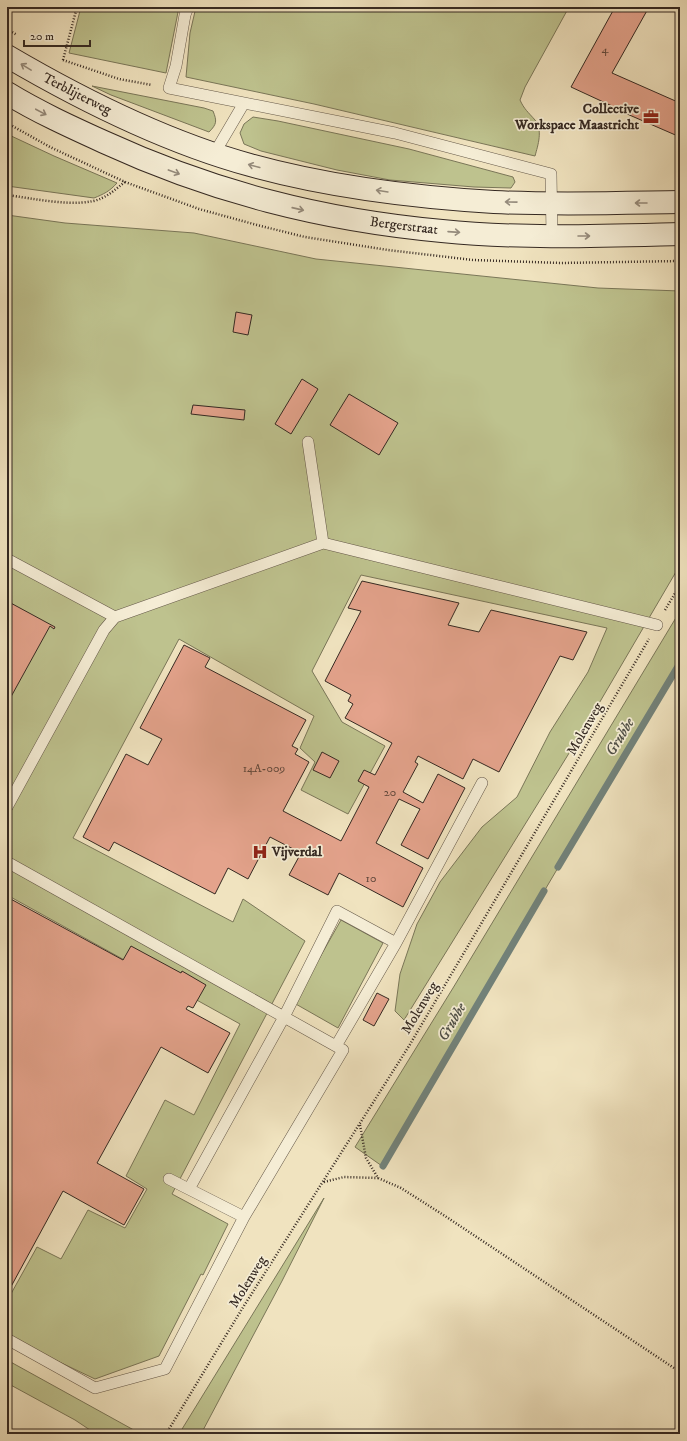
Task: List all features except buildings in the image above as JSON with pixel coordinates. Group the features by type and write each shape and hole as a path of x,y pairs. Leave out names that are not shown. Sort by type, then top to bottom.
{"main road":[{"name":"Terblijterweg","path":"7,56 40,76 76,94 148,128 214,154"},
{"name":"Bergerstraat","path":"7,93 62,122 137,157 188,177 256,198 334,216 392,226 495,235 552,236 680,234"},
{"path":"214,154 287,174 337,185 390,193 495,202 680,202"}],"lane":[{"path":"188,7 176,66 169,88 395,134 551,174 552,236"},
{"path":"214,154 244,103"},
{"path":"308,442 323,543"},
{"path":"7,807 104,630 115,617 323,543 657,625"},
{"path":"7,559 115,617"},
{"path":"336,1046 396,943 482,783"},
{"path":"7,862 343,1050 244,1217 165,1369 95,1388 7,1339"},
{"path":"189,1189 284,1017 337,911 396,943"},
{"path":"169,1179 244,1217"}],"path":[{"path":"77,7 63,60 119,79 169,88"},
{"path":"7,123 50,147 125,182 102,198 82,202 60,202 7,195"},
{"name":"Molenweg","path":"166,1434 242,1309 409,1046 680,585"},
{"path":"360,1125 366,1158 378,1178"},
{"path":"323,1182 344,1177 378,1178 401,1188 680,1372"}],"green space":[{"path":"81,7 179,7 166,73 69,53"},
{"path":"196,7 569,7 525,87 520,100 539,128 539,138 535,156 314,104 186,77 190,33"},
{"path":"92,86 204,108 213,111 216,120 215,124 209,132 111,95"},
{"path":"253,117 409,149 513,177 515,182 511,188 474,187 390,180 337,170 261,151 244,144 240,133 244,124"},
{"path":"7,134 117,183 107,192 94,198 7,186"},
{"name":"Vijverdal","path":"7,215 65,223 194,233 316,259 598,288 680,291 680,565 584,729 404,1020 395,1011 400,974 417,924 440,882 482,827 517,797 550,732 588,672 607,628 361,575 312,671 342,722 385,746 348,814 301,790 315,762 300,748 314,716 179,639 73,838 233,922 243,899 305,941 172,1194 228,1224 203,1275 201,1274 159,1356 95,1379 7,1337 7,1301 37,1247 61,1259 88,1210 125,1228 147,1189 126,1176 165,1100 194,1115 240,1024 7,895"},
{"path":"680,611 680,661 382,1166 355,1147 453,988"},
{"path":"341,920 383,943 338,1028 294,1003"},
{"path":"324,1198 201,1434 179,1434"},
{"path":"7,1360 141,1434 96,1434 75,1420 7,1383"}],"waterway":[{"name":"Grubbe","path":"558,867 680,663"},
{"name":"Grubbe","path":"383,1166 544,891"}],"place":[{"name":"Collective Workspace Maastricht","path":"651,117"},
{"name":"Vijverdal","path":"260,852"}]}
